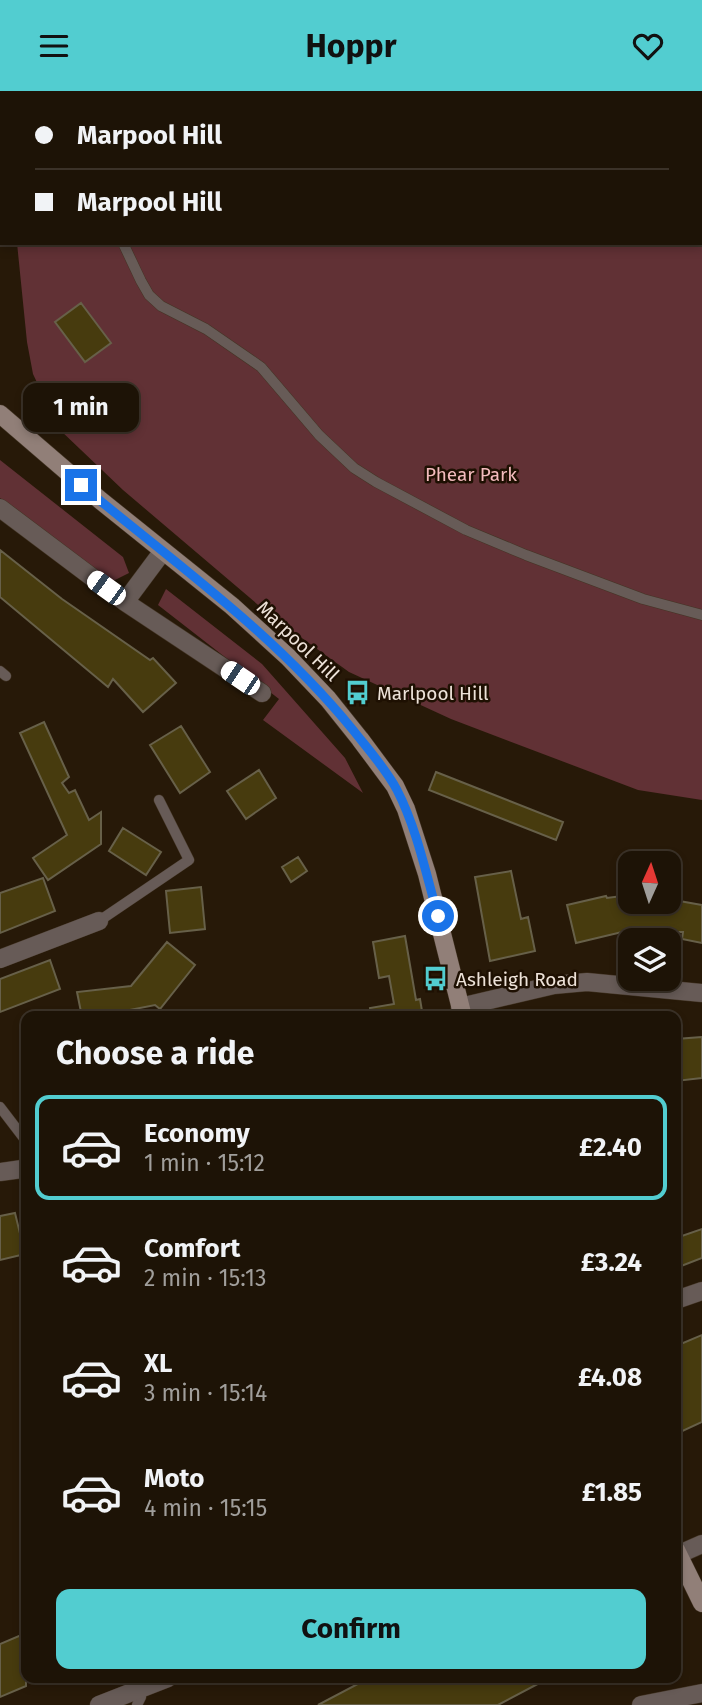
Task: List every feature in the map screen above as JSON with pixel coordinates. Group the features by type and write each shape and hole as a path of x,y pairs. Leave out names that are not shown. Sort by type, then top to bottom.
{"street":[{"name":"Marpool Hill","path":"0,414 36,447 232,606 288,657 328,699 395,786 406,809 427,874 461,1011"},
{"path":"0,508 125,602 262,693"},
{"path":"125,602 163,551"},
{"path":"0,959 99,921"},
{"path":"464,1011 554,985 587,982 702,993"},
{"path":"0,1172 21,1169"},
{"path":"681,1298 702,1291"},
{"path":"681,1551 702,1543"},
{"path":"681,1563 702,1603"},
{"path":"99,1705 138,1697 160,1683"},
{"path":"641,1705 702,1693"}],"lane":[{"path":"124,245 149,295 161,306 206,329 261,366 319,435 354,468 466,530 643,599 702,615"},
{"path":"99,921 189,860 159,800"},
{"path":"0,1107 21,1134"}],"green space":[{"name":"Phear Park","path":"17,245 702,245 702,800 638,790 451,719 349,672 270,615 123,490 59,429 33,374"},
{"path":"0,460 123,557 129,573 111,582 0,498"},
{"path":"166,589 262,664 345,758 363,793 263,720 279,699 158,605"}],"building":[{"path":"81,303 111,343 85,362 55,322"},
{"path":"0,550 62,599 150,660 153,658 176,683 143,712 113,679 108,687 0,597"},
{"path":"44,722 69,777 62,783 69,793 75,790 89,820 101,812 101,844 48,880 33,858 67,835 20,733"},
{"path":"181,726 210,772 180,793 150,745"},
{"path":"259,770 276,798 246,819 227,791"},
{"path":"436,772 563,822 556,840 429,790"},
{"path":"123,828 161,852 146,875 109,851"},
{"path":"298,857 307,871 291,882 282,867"},
{"path":"511,871 521,919 528,917 535,951 490,961 475,877"},
{"path":"43,878 55,911 0,933 0,893"},
{"path":"201,887 205,929 170,933 166,891"},
{"path":"606,896 618,897 618,914 681,914 681,901 702,905 702,943 682,939 681,928 618,928 618,933 576,943 567,905"},
{"path":"405,936 416,1000 420,999 422,1011 370,1011 370,1008 394,1004 389,976 379,978 373,942"},
{"path":"167,942 195,965 160,1009 155,1005 124,1011 81,1011 77,992 131,986"},
{"path":"50,960 60,989 0,1012 0,979"},
{"path":"702,1037 702,1078 681,1080 681,1039"},
{"path":"15,1213 21,1238 21,1255 0,1260 0,1216"},
{"path":"702,1229 702,1258 681,1266 681,1236"},
{"path":"702,1335 702,1422 681,1432 681,1344"},
{"path":"21,1635 21,1683 26,1683 26,1686 0,1697 0,1644"},
{"path":"360,1683 540,1683 498,1705 318,1705"}],"place":[{"name":"Marlpool Hill","path":"357,693"},
{"name":"Ashleigh Road","path":"436,979"}],"route":[{"path":"81,485 232,606 288,657 328,699 395,786 414,832 438,916"}]}
